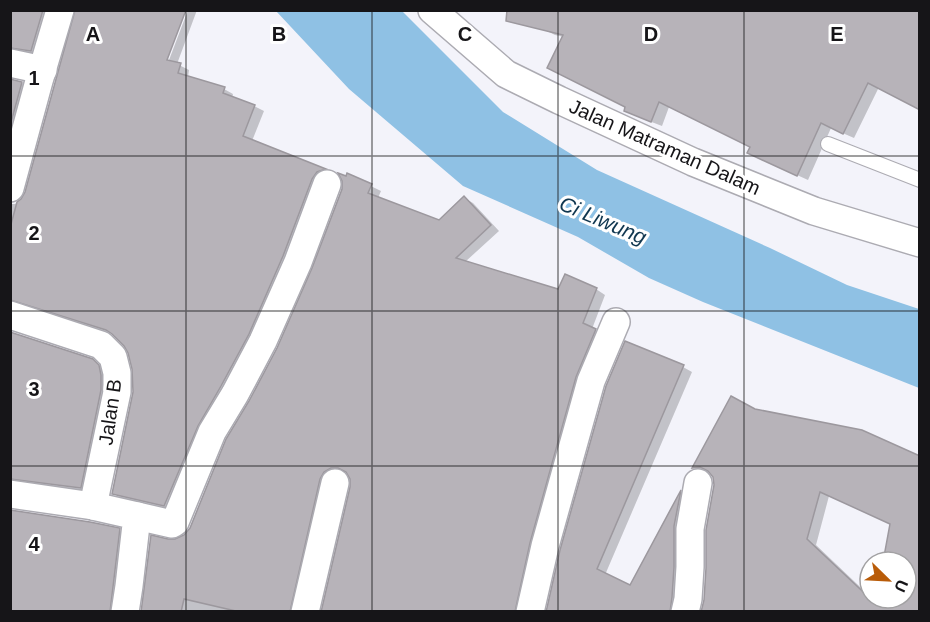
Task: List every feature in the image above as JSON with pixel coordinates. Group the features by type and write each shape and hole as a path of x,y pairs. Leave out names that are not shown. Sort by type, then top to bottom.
{"street":[{"path":"10,188 60,10"},
{"name":"Jalan Matraman Dalam","path":"432,10 506,74 559,100 693,162 803,206 920,243"},
{"path":"10,63 43,70"},
{"path":"10,494 93,506 165,524 175,522 212,432 263,341 298,262 327,184"},
{"name":"Jalan B","path":"10,315 101,345 113,357 117,373 117,392 93,506"},
{"path":"530,612 544,546 591,381 616,322"},
{"path":"305,612 335,483"},
{"path":"685,612 690,567 690,529 698,483"},
{"path":"125,612 137,516"}],"lane":[{"path":"828,144 920,180"}],"water":[{"name":"Ci Liwung","path":"276,11 402,11 503,112 597,170 847,285 919,309 919,388 703,302 649,278 578,237 463,186 349,89"}],"building":[{"path":"10,10 43,10 31,51 10,48"},
{"path":"75,10 186,10 167,60 181,63 178,73 225,87 223,93 255,105 243,136 326,169 317,172 312,179 283,256 249,334 198,426 164,506 112,494 133,392 132,369 124,346 106,330 10,300 10,228 17,202 25,192"},
{"path":"507,10 920,10 920,110 868,83 843,134 821,123 797,176 747,153 750,147 659,102 651,122 624,111 625,107 547,68 563,35 506,21"},
{"path":"10,79 22,82 10,126"},
{"path":"338,173 346,176 347,173 372,184 368,193 439,220 464,196 491,225 456,258 558,289 565,274 597,288 583,323 596,329 576,377 530,543 515,612 321,612 350,487 350,479 346,472 338,468 331,468 324,472 320,479 290,612 240,612 184,599 181,612 141,612 151,535 175,539 184,535 190,528 226,439 277,348 312,268 342,189 342,181"},
{"path":"10,332 93,359 99,365 101,390 81,488 10,479"},
{"path":"625,341 684,365 597,569 630,585 681,490 674,526 674,567 670,612 546,612 560,550 606,386"},
{"path":"731,396 755,409 862,430 920,456 920,612 701,612 706,568 706,530 714,485 713,477 700,467 692,468"},
{"path":"10,510 120,528 110,612 10,612"}]}
